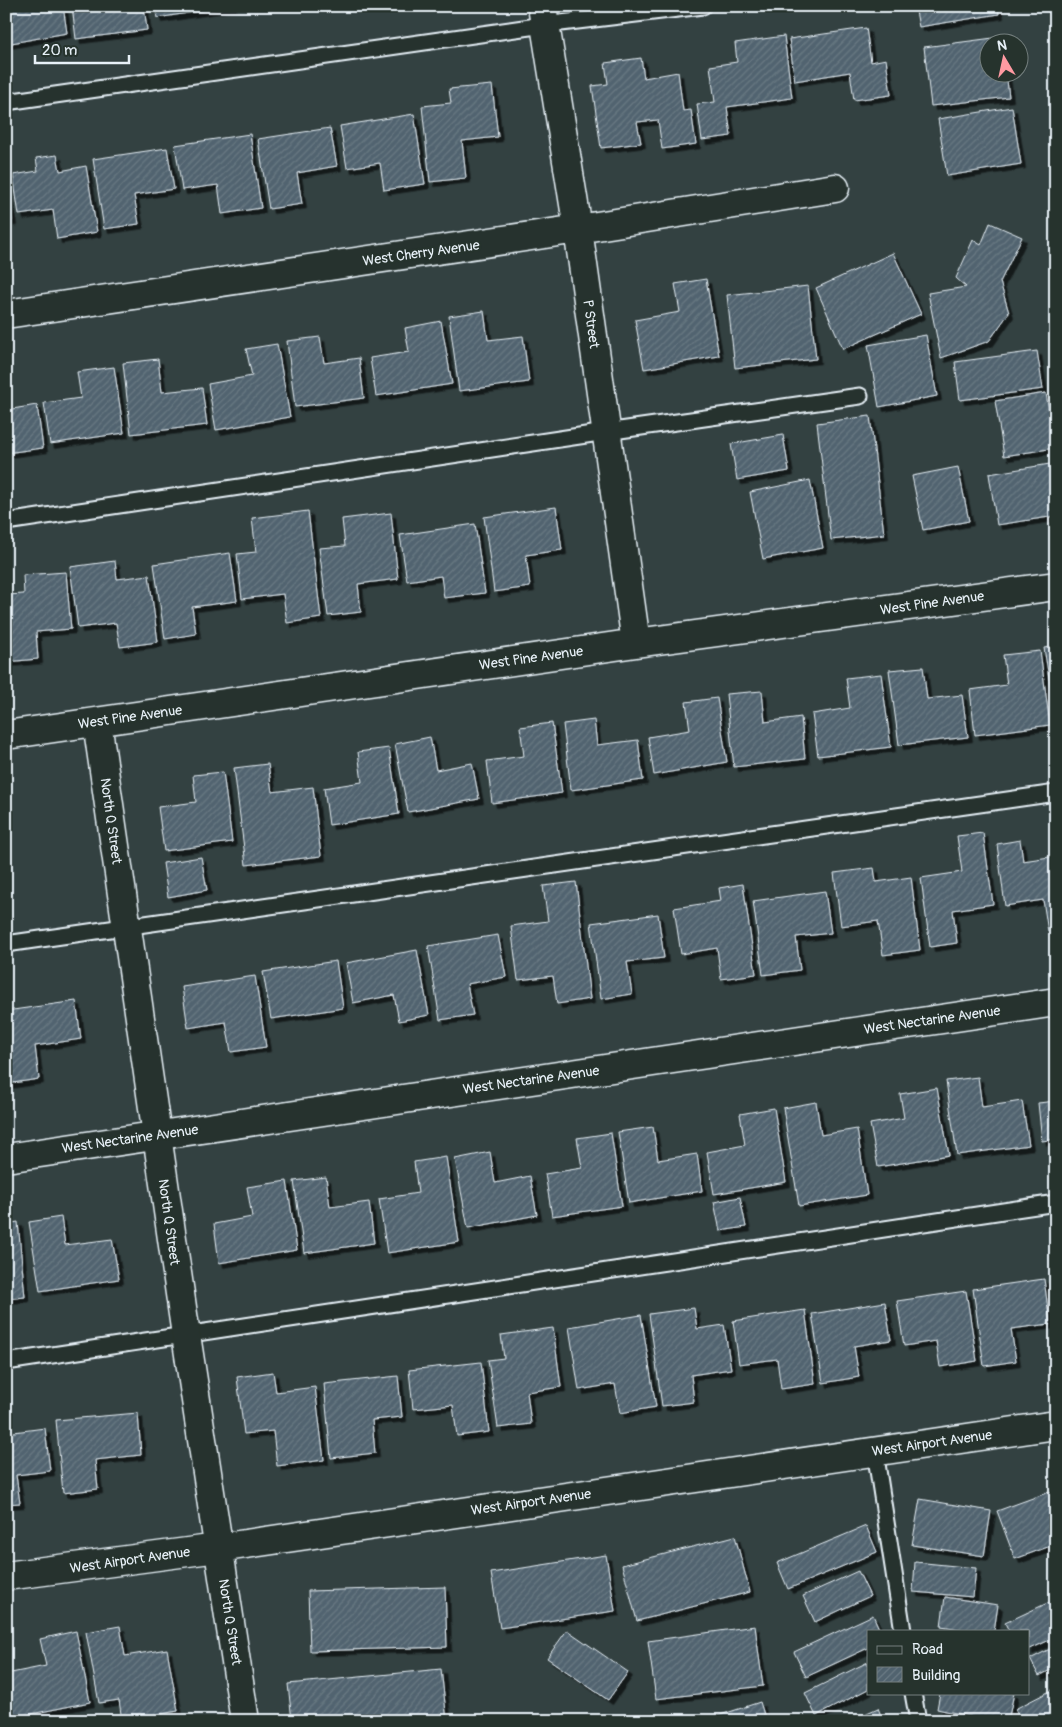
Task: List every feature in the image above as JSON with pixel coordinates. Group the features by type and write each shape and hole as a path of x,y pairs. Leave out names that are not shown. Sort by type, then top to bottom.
{"street":[{"name":"P Street","path":"543,16 578,230 636,643"},
{"name":"West Cherry Avenue","path":"6,314 578,230 835,188"},
{"name":"West Pine Avenue","path":"6,735 636,643 1056,586"},
{"name":"North Q Street","path":"97,722 156,1136 245,1721"},
{"name":"West Nectarine Avenue","path":"6,1158 1056,1002"},
{"name":"West Airport Avenue","path":"6,1576 218,1548 1056,1425"}],"lane":[{"path":"6,102 543,16 703,6"},
{"path":"6,522 860,396"},
{"path":"6,944 1056,793"},
{"path":"6,1362 1056,1203"},
{"path":"875,1451 903,1630"},
{"path":"913,1694 918,1721"}],"building":[{"path":"6,6 63,6 67,33 6,44"},
{"path":"72,6 144,6 147,30 76,39"},
{"path":"155,6 232,6 157,18"},
{"path":"915,6 998,6 999,14 919,27"},
{"path":"866,28 871,62 886,59 891,95 854,100 850,72 795,81 789,39"},
{"path":"784,36 792,98 727,107 731,136 702,140 697,104 715,102 710,66 737,62 735,43"},
{"path":"980,40 980,82 1007,82 1009,97 931,106 924,47"},
{"path":"641,58 644,78 678,72 683,111 691,110 696,144 662,149 658,120 637,122 641,143 601,148 592,86 608,84 605,63"},
{"path":"492,85 498,137 462,141 466,178 430,182 422,106 451,103 449,89"},
{"path":"1012,107 1021,164 947,176 938,119"},
{"path":"414,114 425,184 384,190 380,163 347,168 340,126"},
{"path":"330,128 337,166 297,173 302,204 269,209 258,139"},
{"path":"250,134 261,208 222,214 218,185 182,190 175,145"},
{"path":"167,148 174,189 134,195 139,224 104,229 93,159"},
{"path":"57,155 60,171 86,166 97,232 57,239 53,210 19,215 13,175 38,171 36,158"},
{"path":"6,176 12,221 6,221"},
{"path":"990,223 1022,237 1000,282 1009,313 989,341 941,358 928,293 966,287 956,278 973,240 981,245"},
{"path":"893,253 921,314 843,349 816,288"},
{"path":"706,279 719,356 644,369 635,320 680,312 675,284"},
{"path":"808,286 816,359 735,368 727,295"},
{"path":"484,311 488,340 523,336 529,382 459,391 449,316"},
{"path":"441,321 452,384 376,396 370,358 409,352 405,328"},
{"path":"926,335 937,396 879,407 868,345"},
{"path":"320,337 324,363 359,358 364,398 295,407 287,341"},
{"path":"277,344 290,417 216,430 208,384 252,376 246,349"},
{"path":"1037,351 1043,389 960,400 955,362"},
{"path":"158,359 162,392 202,388 207,425 131,434 123,363"},
{"path":"114,367 124,433 50,444 44,403 81,398 77,372"},
{"path":"1046,393 1055,448 1004,456 995,401"},
{"path":"37,405 43,448 6,453 6,410"},
{"path":"870,416 884,534 831,540 817,423"},
{"path":"783,435 789,471 737,480 731,444"},
{"path":"1056,463 1056,516 997,525 989,474"},
{"path":"958,467 969,521 923,530 912,476"},
{"path":"810,480 823,548 763,559 750,492"},
{"path":"556,507 562,550 526,555 530,587 494,592 484,517"},
{"path":"308,511 321,618 287,623 283,594 242,599 237,554 256,552 252,518"},
{"path":"391,513 398,579 358,584 361,612 328,616 319,548 345,546 342,519"},
{"path":"475,524 485,593 444,598 441,576 407,581 400,535"},
{"path":"230,553 237,601 192,607 196,634 165,639 154,564"},
{"path":"115,561 117,579 149,575 158,642 120,647 116,623 78,628 70,567"},
{"path":"66,572 71,629 36,632 38,659 6,662 6,595 24,594 23,575"},
{"path":"1056,646 1056,719 1044,648"},
{"path":"1040,651 1050,725 975,735 970,690 1007,685 1003,655"},
{"path":"923,667 927,699 962,695 968,737 899,745 889,670"},
{"path":"881,674 891,747 818,756 812,714 850,708 846,678"},
{"path":"762,691 765,722 801,717 805,759 734,767 726,694"},
{"path":"717,698 727,762 654,775 648,737 690,730 686,702"},
{"path":"594,720 597,745 638,740 643,780 571,790 563,724"},
{"path":"552,723 562,793 492,803 487,761 524,756 520,727"},
{"path":"430,737 436,770 472,763 479,799 408,812 395,744"},
{"path":"389,748 399,814 329,825 324,788 362,782 358,752"},
{"path":"268,764 272,792 313,787 321,856 246,865 234,768"},
{"path":"223,772 232,842 164,851 158,807 196,802 193,775"},
{"path":"983,833 993,904 953,910 957,943 930,947 921,878 962,872 957,836"},
{"path":"1020,840 1023,861 1056,856 1056,931 1048,932 1043,900 1005,906 997,844"},
{"path":"201,857 207,890 168,897 163,863"},
{"path":"874,868 876,882 911,877 920,950 883,955 878,921 841,926 834,873"},
{"path":"576,882 590,999 557,1004 553,976 518,980 511,926 548,921 543,886"},
{"path":"743,884 756,974 721,979 717,948 681,954 674,908 721,901 719,888"},
{"path":"825,891 831,933 796,937 800,970 763,975 753,901"},
{"path":"658,914 664,958 627,962 632,994 601,999 591,923"},
{"path":"498,935 506,977 467,984 473,1015 440,1020 428,946"},
{"path":"417,950 429,1015 399,1021 394,995 353,1003 346,963"},
{"path":"336,961 343,1008 271,1019 263,972"},
{"path":"255,976 266,1047 231,1052 226,1022 188,1028 182,987"},
{"path":"76,1001 81,1039 35,1046 39,1079 6,1084 6,1011"},
{"path":"978,1077 982,1107 1022,1101 1029,1145 957,1155 946,1081"},
{"path":"937,1088 949,1155 878,1167 870,1124 904,1118 900,1094"},
{"path":"1056,1101 1056,1139 1042,1141 1038,1103"},
{"path":"816,1102 821,1135 857,1129 867,1195 799,1206 783,1108"},
{"path":"774,1108 786,1182 714,1194 707,1152 745,1145 740,1114"},
{"path":"653,1127 658,1160 697,1154 702,1191 629,1203 618,1132"},
{"path":"611,1133 622,1206 552,1216 545,1174 582,1168 577,1138"},
{"path":"490,1152 495,1183 530,1176 537,1215 468,1228 455,1159"},
{"path":"446,1157 459,1242 387,1253 379,1199 418,1193 414,1162"},
{"path":"326,1177 330,1207 369,1202 374,1243 304,1253 294,1181"},
{"path":"287,1181 297,1250 219,1263 214,1224 252,1217 247,1187"},
{"path":"740,1197 746,1227 720,1231 714,1202"},
{"path":"61,1217 65,1245 112,1239 119,1279 40,1291 29,1222"},
{"path":"18,1222 25,1297 6,1299 6,1224"},
{"path":"1044,1279 1050,1324 1011,1329 1016,1361 984,1366 973,1289"},
{"path":"966,1291 977,1361 940,1367 936,1341 904,1346 897,1301"},
{"path":"885,1302 891,1340 854,1346 859,1377 823,1383 812,1314"},
{"path":"694,1308 697,1329 724,1325 731,1369 691,1375 694,1402 662,1406 649,1314"},
{"path":"805,1310 815,1384 781,1389 777,1359 739,1364 733,1321"},
{"path":"641,1315 656,1407 620,1413 615,1384 579,1390 569,1327"},
{"path":"553,1328 561,1387 527,1392 531,1424 498,1428 488,1360 504,1358 501,1335"},
{"path":"481,1362 489,1432 457,1436 453,1405 413,1409 409,1370"},
{"path":"273,1372 276,1392 315,1387 324,1460 277,1466 273,1431 244,1434 237,1377"},
{"path":"398,1376 402,1417 372,1420 375,1453 331,1458 324,1384"},
{"path":"138,1413 141,1455 95,1460 98,1489 63,1493 56,1420"},
{"path":"45,1428 50,1471 16,1475 20,1503 6,1504 6,1433"},
{"path":"1052,1491 1056,1500 1056,1544 1015,1559 997,1511"},
{"path":"920,1499 991,1511 984,1556 912,1545"},
{"path":"866,1526 877,1552 788,1589 777,1563"},
{"path":"735,1536 750,1592 637,1621 622,1565"},
{"path":"606,1555 615,1611 500,1628 491,1573"},
{"path":"915,1562 976,1568 973,1597 913,1592"},
{"path":"858,1571 870,1596 815,1622 803,1596"},
{"path":"445,1587 447,1647 310,1651 308,1591"},
{"path":"945,1597 998,1605 994,1630 966,1630 941,1626"},
{"path":"1056,1599 1056,1637 1030,1649 1030,1630 1008,1630 1005,1623"},
{"path":"873,1615 880,1630 867,1630 867,1648 806,1677 794,1652"},
{"path":"120,1626 125,1656 167,1649 178,1711 122,1721 119,1700 99,1703 86,1632"},
{"path":"755,1626 763,1686 656,1699 648,1641"},
{"path":"567,1630 628,1672 608,1700 547,1658"},
{"path":"76,1631 90,1702 12,1718 6,1691 6,1674 46,1666 40,1639"},
{"path":"1056,1646 1056,1667 1039,1676 1030,1659"},
{"path":"867,1662 867,1690 816,1716 805,1693"},
{"path":"441,1669 447,1721 292,1721 288,1684"},
{"path":"1056,1688 1056,1720 1021,1721 1015,1709"},
{"path":"940,1694 1014,1694 1008,1721 992,1721 937,1709"},
{"path":"760,1702 766,1721 702,1721"},
{"path":"878,1708 883,1721 849,1721"}]}
